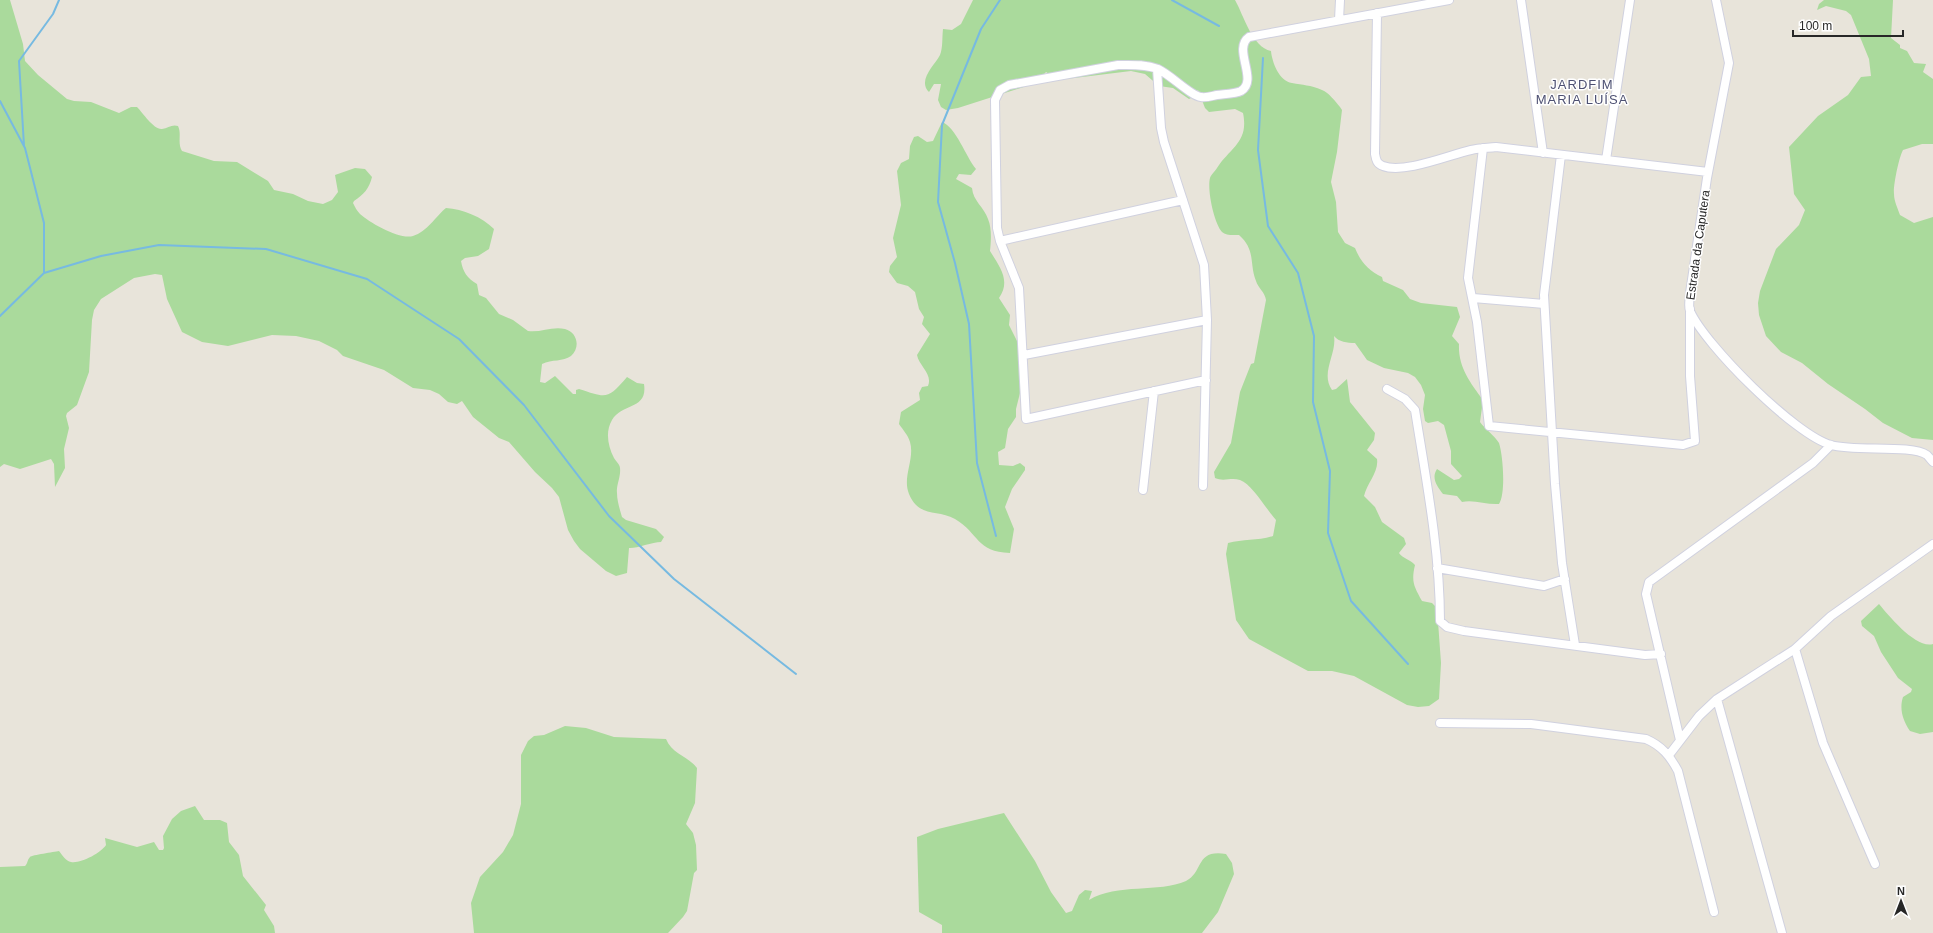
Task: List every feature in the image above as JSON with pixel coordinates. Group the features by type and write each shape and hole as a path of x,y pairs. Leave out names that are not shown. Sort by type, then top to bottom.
{"street":[{"path":"1339,20 1340,0"},
{"path":"1206,380 1026,419 1024,355 1019,288 1000,241 997,228 995,100 1000,90 1009,85 1118,65 1135,65 1157,69 1172,77 1196,96 1203,97 1241,90 1246,85 1247,76 1242,45 1244,40 1249,37 1445,0"},
{"path":"1521,0 1543,153"},
{"path":"1606,160 1630,0"},
{"name":"Estrada da Caputera","path":"1716,0 1729,63 1708,172 1690,293 1690,309 1710,342 1733,368 1806,432 1831,445 1856,448 1912,450 1927,455 1933,462"},
{"path":"1377,13 1375,141 1377,162 1382,166 1392,168 1414,166 1473,150 1496,147 1708,172"},
{"path":"1157,69 1161,128 1204,265 1207,320 1203,486"},
{"path":"1483,148 1468,278 1477,322 1489,426 1683,445 1695,441 1690,376 1690,309"},
{"path":"1561,155 1548,254 1544,304 1555,484 1565,579 1575,645"},
{"path":"1000,241 1183,200"},
{"path":"1472,298 1544,304"},
{"path":"1024,355 1207,320"},
{"path":"1386,389 1405,399 1415,410 1437,568 1440,594 1440,621 1447,627 1464,631 1645,655 1661,654"},
{"path":"1143,490 1154,391"},
{"path":"1680,740 1646,594 1649,582 1813,463 1831,445"},
{"path":"1669,755 1698,716 1717,699 1795,649 1831,616 1933,544"},
{"path":"1437,568 1544,586 1565,579"},
{"path":"1795,649 1823,743 1875,864"},
{"path":"1717,699 1782,933"},
{"path":"1440,723 1531,724 1646,739 1657,743 1669,755 1678,771 1714,912"}],"green space":[{"path":"0,0 10,0 23,44 25,61 38,75 67,99 91,102 119,113 131,107 137,107 152,124 159,129 174,125 178,126 182,151 214,161 237,162 268,181 274,190 293,194 308,201 323,204 332,200 338,192 335,175 355,168 365,169 372,177 366,191 353,203 360,214 371,222 385,230 401,236 413,236 423,231 446,208 472,214 494,229 489,249 478,256 465,258 461,261 466,274 477,284 479,295 486,298 499,314 513,320 528,331 560,328 569,331 575,336 577,344 571,356 542,364 540,382 545,383 555,376 573,394 576,394 576,390 579,389 601,395 606,395 615,390 627,377 637,383 644,384 642,398 616,415 612,420 608,439 614,458 620,467 617,493 622,517 626,520 656,529 664,537 661,542 629,548 627,573 616,576 606,571 580,549 574,541 568,530 559,497 552,488 535,472 509,442 499,438 473,417 462,401 457,404 448,402 439,394 430,390 413,388 384,370 343,356 337,350 319,341 296,336 272,335 228,346 202,342 182,332 167,299 162,275 155,274 134,278 101,299 94,310 89,372 77,405 67,413 66,416 69,428 64,449 65,468 55,487 54,464 51,459 20,469 4,464 0,467"},
{"path":"973,0 1235,0 1249,30 1259,44 1271,51 1277,70 1283,79 1287,82 1310,86 1325,91 1332,97 1342,110 1337,152 1331,182 1336,202 1338,232 1345,243 1355,248 1362,261 1369,269 1382,277 1383,281 1403,290 1410,299 1421,303 1457,307 1460,317 1452,336 1459,344 1460,360 1466,374 1483,400 1480,422 1499,443 1502,456 1503,492 1499,504 1471,501 1462,502 1457,496 1443,494 1435,479 1435,472 1437,469 1454,480 1459,479 1462,476 1451,464 1451,451 1444,425 1438,421 1428,423 1425,421 1423,409 1425,395 1421,385 1415,377 1408,373 1384,368 1367,360 1355,343 1343,342 1334,336 1333,350 1328,370 1329,384 1332,390 1336,389 1347,379 1350,402 1375,433 1374,440 1367,450 1377,459 1377,464 1375,473 1364,496 1375,507 1382,522 1404,538 1406,544 1399,553 1402,557 1411,561 1415,565 1413,580 1422,601 1432,603 1437,608 1441,663 1439,699 1429,706 1418,707 1407,705 1354,676 1332,671 1308,671 1249,639 1236,620 1226,554 1228,543 1262,539 1273,536 1276,520 1245,482 1237,479 1221,480 1215,478 1214,472 1231,443 1240,392 1251,364 1254,363 1266,300 1256,281 1248,246 1239,235 1228,235 1222,232 1219,228 1214,214 1209,190 1209,183 1212,174 1238,144 1241,138 1244,123 1243,113 1235,109 1209,112 1205,108 1198,90 1193,97 1189,99 1173,88 1159,86 1145,74 1131,71 1066,79 1056,78 1046,72 1036,83 958,108 946,110 941,107 938,100 941,84 934,84 929,92 925,83 926,78 940,55 943,29 952,30 961,24"},
{"path":"1824,0 1893,0 1891,38 1900,45 1900,48 1907,51 1914,63 1926,64 1923,72 1933,79 1933,144 1922,144 1903,150 1895,178 1894,190 1900,215 1914,223 1933,217 1933,440 1912,438 1883,423 1828,384 1802,363 1781,352 1766,336 1759,315 1758,303 1760,291 1776,249 1799,225 1805,210 1794,194 1789,147 1818,116 1848,95 1861,77 1871,76 1869,59 1851,15 1846,11 1826,6 1817,10 1819,4"},
{"path":"942,122 952,130 976,169 971,175 959,174 956,179 972,188 974,197 988,219 991,230 990,251 1003,274 1004,280 1004,286 999,298 1010,315 1009,325 1021,349 1022,385 1016,409 1016,417 1008,429 1005,448 998,452 999,465 1013,466 1020,463 1025,467 1025,470 1012,489 1005,507 1014,529 1010,553 990,549 979,541 963,524 955,519 942,514 929,512 918,507 913,502 907,488 911,448 908,437 899,424 901,412 920,400 919,393 922,387 928,386 929,378 917,355 930,334 922,324 924,317 919,309 915,292 908,286 897,283 889,272 890,266 897,257 893,238 901,205 897,171 901,163 909,159 910,146 914,137 918,136 927,142 933,141"},
{"path":"1879,604 1911,637 1919,642 1933,644 1933,732 1920,734 1910,731 1905,723 1901,706 1903,697 1911,692 1912,689 1898,678 1881,652 1874,636 1862,626 1861,621"},
{"path":"565,726 586,728 614,737 666,739 676,752 697,768 695,803 686,824 693,833 696,845 697,870 694,873 687,911 668,933 474,933 471,903 480,877 503,852 513,835 521,804 521,755 528,741 534,736 544,735"},
{"path":"195,806 204,820 220,820 227,823 229,842 239,855 243,876 266,905 264,910 274,926 275,933 0,933 0,867 25,866 29,858 32,856 59,851 64,858 71,862 80,861 100,851 106,845 105,838 137,847 154,842 159,850 163,850 163,836 172,819 181,811"},
{"path":"1004,813 1035,861 1051,892 1066,913 1072,911 1079,895 1085,890 1092,891 1089,900 1112,892 1163,887 1186,881 1192,877 1204,858 1216,853 1226,854 1232,863 1234,874 1218,912 1202,933 942,933 942,925 919,912 917,837 938,829"}],"waterway":[{"path":"24,146 19,61 53,14 59,0"},
{"path":"996,536 977,463 969,324 955,263 938,202 942,125 981,29 1000,0"},
{"path":"1172,0 1219,26"},
{"path":"1263,58 1258,150 1268,226 1298,273 1314,336 1313,402 1330,471 1328,533 1351,601 1408,664"},
{"path":"0,101 25,148 44,223 44,273 0,316"},
{"path":"44,273 101,256 159,245 266,249 367,279 459,339 524,405 609,516 674,579 796,674"}],"district":[{"name":"JARDFIM MARIA LUÍSA","path":"1582,92"}]}
